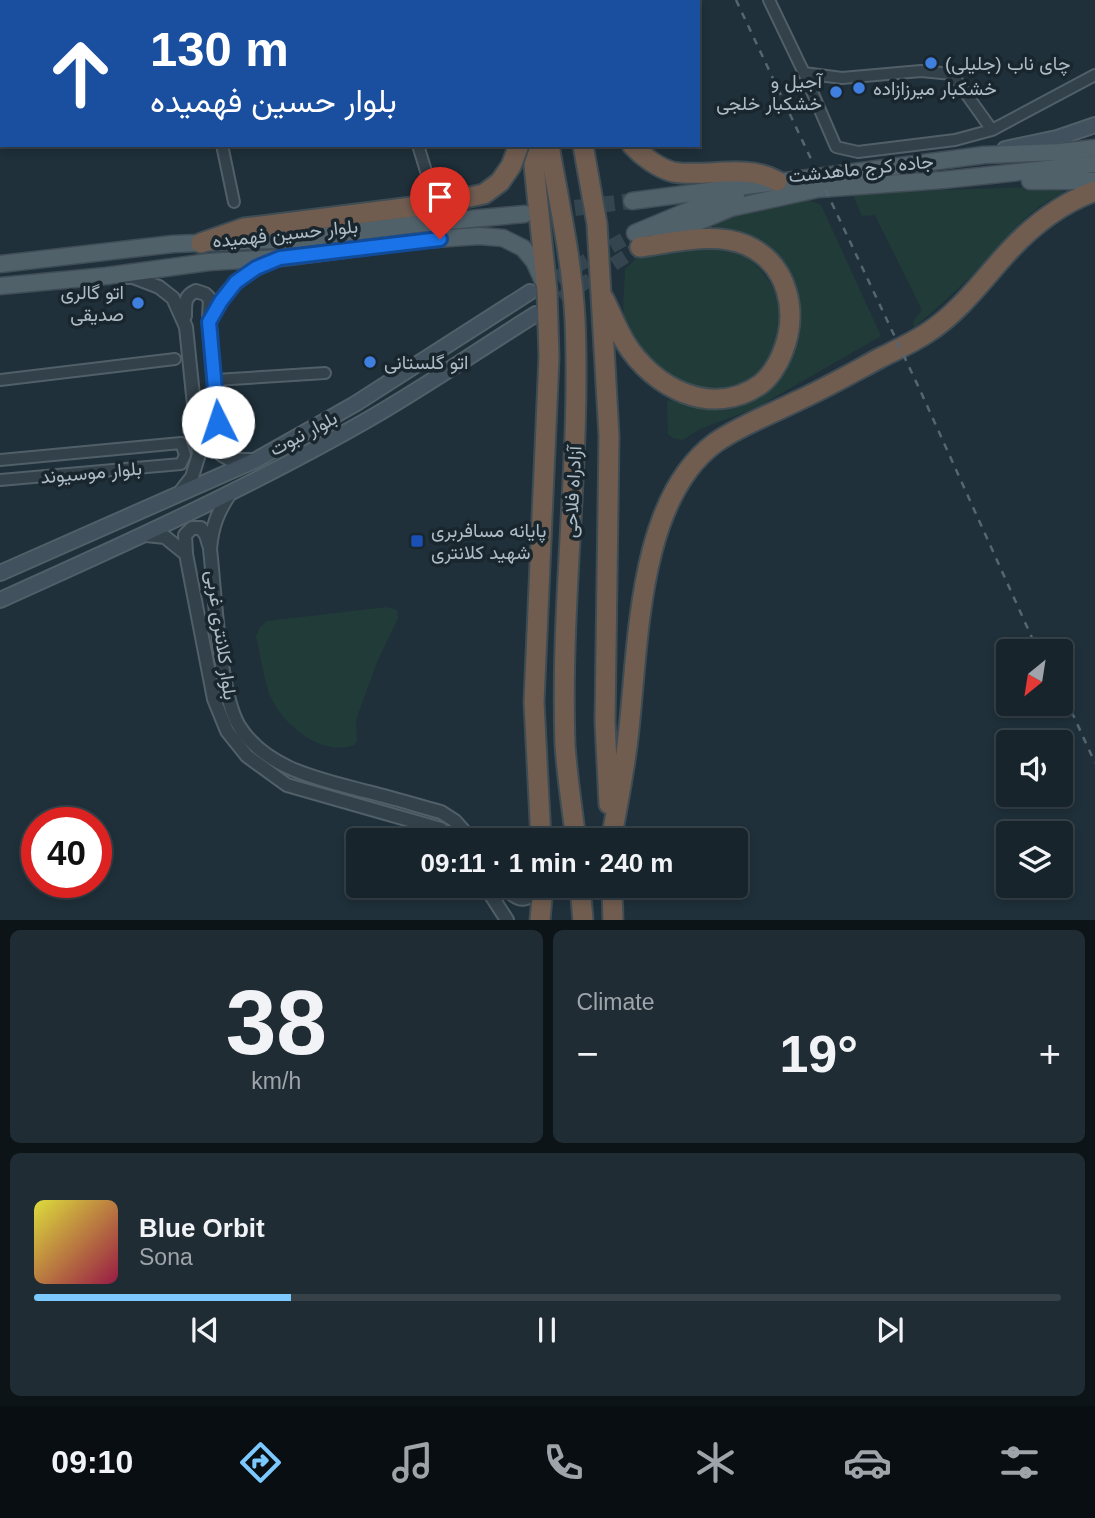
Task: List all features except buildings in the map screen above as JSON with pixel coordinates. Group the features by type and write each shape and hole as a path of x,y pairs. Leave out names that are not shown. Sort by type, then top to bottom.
{"highway":[{"path":"201,243 244,228 436,204 484,194 500,182 511,166 518,147"},
{"path":"540,147 534,165 539,291 549,357 534,702 540,828"},
{"name":"آزادراه فلاحی","path":"548,147 568,248 575,318 576,413 565,633 565,746 575,828"},
{"name":"آزادراه فلاحی","path":"583,147 597,224 609,436 605,722 610,828"},
{"path":"634,147 651,162 673,172 748,173 777,181"},
{"path":"613,828 627,745 639,622 648,564 663,519 695,462 715,443 740,429 811,395 928,332 967,300 1035,225 1075,198 1095,191"},
{"path":"600,290 626,343 668,388 712,399 739,396 762,383 778,363 789,338 791,314 787,291 778,272 766,257 744,244 722,239 637,240"},
{"path":"540,919 541,898"},
{"path":"581,898 583,919"},
{"path":"612,898 613,919"}],"main road":[{"path":"984,155 1057,138 1095,125"},
{"path":"1057,138 1095,134"},
{"name":"جاده کرج ماهدشت","path":"777,181 984,155 1095,148"},
{"name":"جاده کرج ماهدشت","path":"637,240 731,208 818,189 943,180 1095,164"},
{"path":"943,180 1095,181"},
{"path":"632,201 777,181"},
{"path":"637,240 709,202 772,186 777,181"},
{"name":"بلوار حسین فهمیده","path":"0,264 201,243 298,239 525,214"},
{"name":"بلوار حسین فهمیده","path":"0,286 106,276 209,262 280,258 420,240 478,236 503,238 523,248 534,261 539,291"},
{"name":"بلوار نبوت","path":"0,573 256,460 355,404 539,291"},
{"name":"بلوار نبوت","path":"0,600 146,535 370,418 536,314"}],"street":[{"path":"769,0 836,147 859,152 955,140 992,130 1095,75"},
{"path":"804,74 842,78 921,71 952,74 992,130"},
{"path":"222,147 234,202"},
{"path":"419,147 436,204"},
{"path":"209,322 236,282 256,268 280,258"},
{"path":"106,276 133,277 159,287 173,298 186,327"},
{"path":"178,495 192,477 199,454 186,327 185,302 190,293 196,291 210,299 209,322 222,455 231,460 256,460"},
{"path":"0,380 175,359"},
{"path":"192,382 325,373"},
{"name":"بلوار موسیوند","path":"0,460 181,443 185,455 181,464 0,480"},
{"name":"بلوار کلانتری غربی","path":"231,492 212,527 210,549 228,695 239,726 275,761 304,775 441,812 462,828"},
{"path":"186,554 185,535 192,528 201,528 206,534 210,549"},
{"name":"بلوار کلانتری غربی","path":"146,535 165,537 186,554 214,699 227,732 247,756 287,785 438,828"},
{"path":"495,899 505,898"},
{"path":"495,899 507,919"}],"green space":[{"path":"1031,187 1066,192 1041,206 1022,222 968,279 914,328 913,321 922,310 875,215 862,216 852,193"},
{"path":"805,198 821,205 881,336 756,408 700,429 682,440 673,438 668,434 667,400 711,406 776,380 800,336 799,313 792,290 715,229 714,223 727,217"},
{"path":"726,243 760,269 772,286 784,318 781,340 764,370 736,388 720,392 684,389 653,367 628,332 623,312 625,269 640,255"},
{"path":"387,607 397,610 398,618 377,662 356,720 357,741 354,745 341,748 314,741 302,734 281,714 268,690 256,636 260,627 267,621"}],"tunnel":[{"path":"551,211 632,201"},
{"path":"538,288 635,233"},
{"path":"543,310 640,247"}],"railway":[{"path":"736,0 920,390 1033,639"},
{"path":"1073,715 1095,763"}],"place":[{"name":"چای ناب (جلیلی)","path":"931,63"},
{"name":"خشکبار میرزازاده","path":"859,88"},
{"name":"آجیل و خشکبار خلجی","path":"836,92"},
{"name":"اتو گالری صدیقی","path":"138,303"},
{"name":"اتو گلستانی","path":"370,362"},
{"name":"پایانه مسافربری شهید کلانتری","path":"417,541"}],"route":[{"path":"218,422 209,322 236,282 256,268 280,258 440,239"}]}
